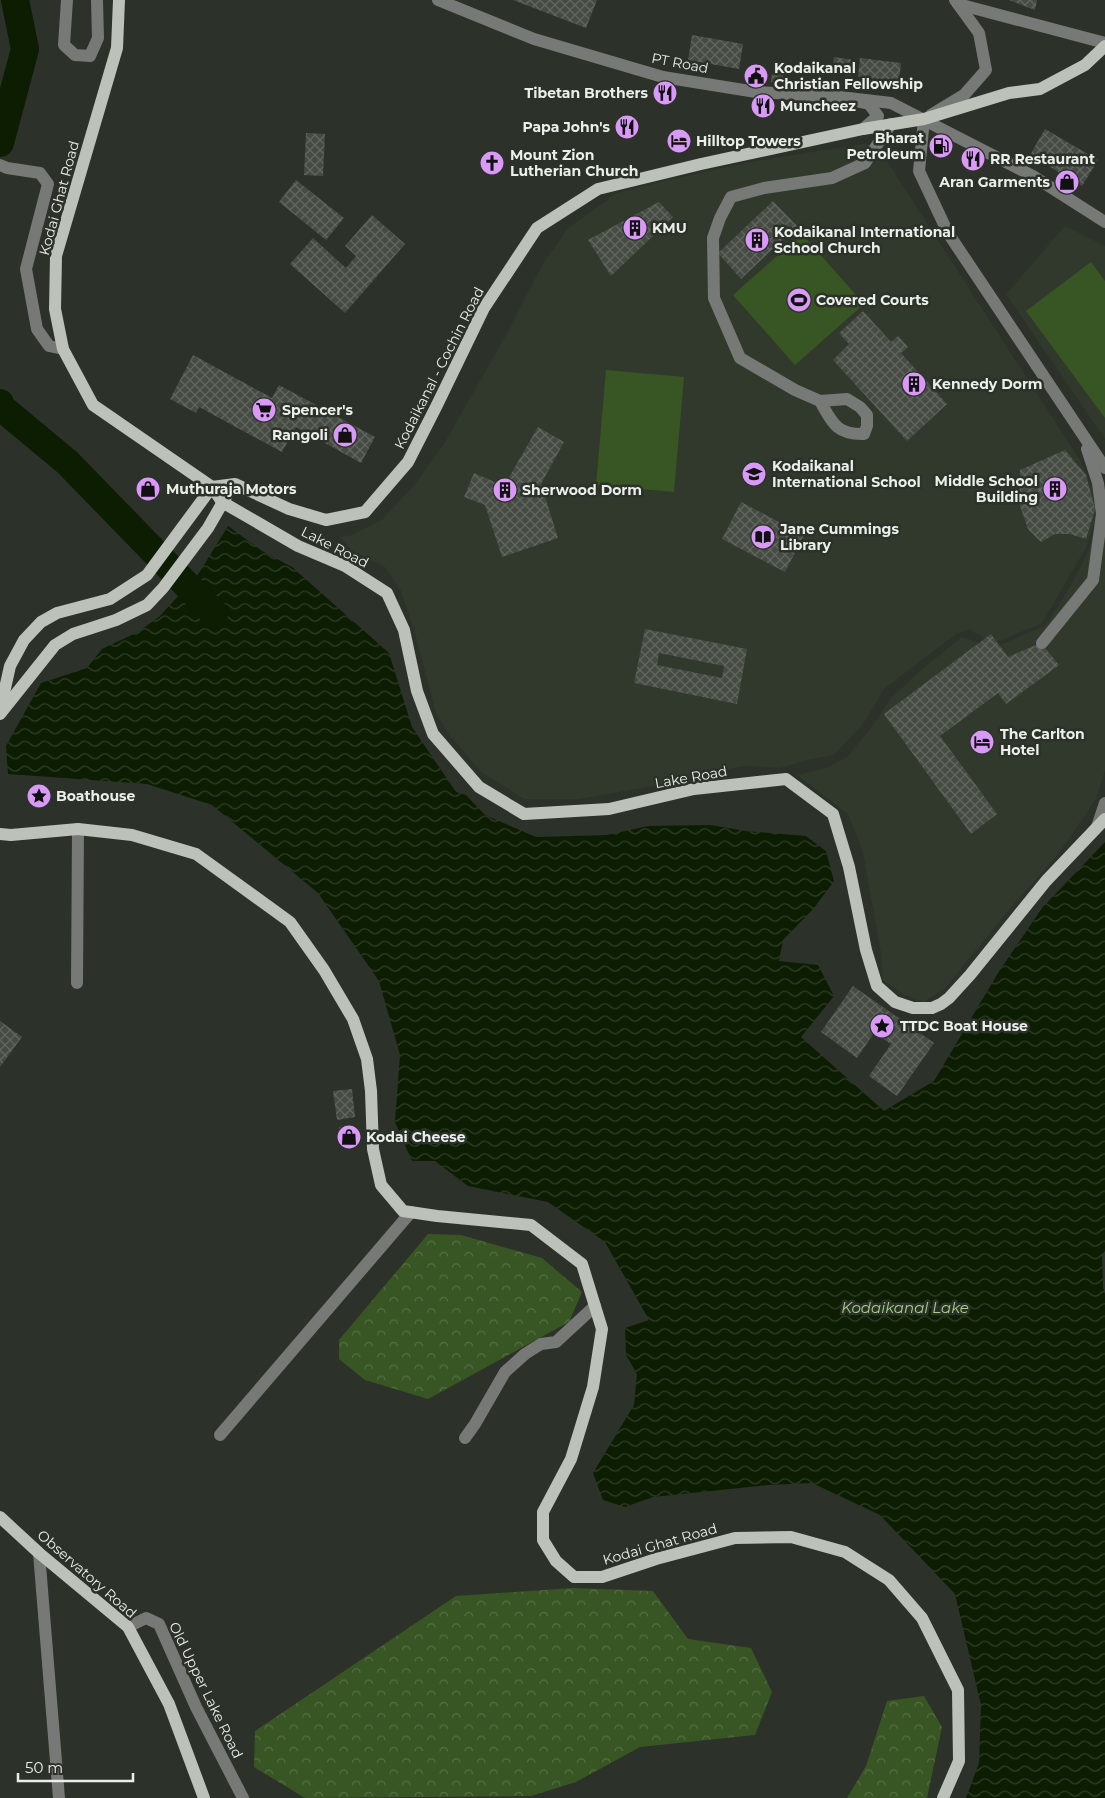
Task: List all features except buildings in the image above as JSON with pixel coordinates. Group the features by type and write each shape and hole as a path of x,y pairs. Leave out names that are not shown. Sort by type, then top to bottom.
{"main road":[{"name":"Kodai Ghat Road","path":"119,0 117,48 56,256 55,309 63,349 93,405 212,487"},
{"name":"Kodaikanal - Cochin Road","path":"236,484 289,509 326,520 365,512 408,462 484,308 537,228 598,189 701,164 864,129 924,119 1010,93 1040,89 1085,65 1105,45"},
{"path":"0,712 10,666 24,640 41,622 57,613 110,599 147,575 212,487 236,484"},
{"path":"0,712 55,645 74,634 116,620 147,605 163,588 208,528 222,502 236,484"},
{"name":"Lake Road","path":"212,487 222,502 298,546 345,566 387,593 404,630 417,692 432,734 480,787 524,814 609,809 694,789 786,779 833,814 849,868 866,950 877,986 895,1002 913,1008 923,1008 941,1004 949,998 1046,881 1101,823"},
{"name":"Kodai Ghat Road","path":"0,834 78,829 132,835 196,854 290,922 324,970 353,1019 367,1059 371,1091 373,1149 381,1185 403,1211 531,1225 582,1264 602,1329 594,1387 571,1458 543,1512 543,1540 556,1561 574,1577 602,1577 656,1559 735,1538 791,1537 845,1552 889,1580 922,1618 958,1690 959,1761 942,1798"},
{"name":"Observatory Road","path":"0,1517 39,1553 128,1628 169,1704 204,1798"}],"street":[{"path":"67,0 64,45 75,55 90,56 98,38 97,0"},
{"name":"PT Road","path":"438,0 534,39 663,77 756,92 840,97 891,103 1033,176 1105,222"},
{"path":"957,2 1105,45"},
{"path":"957,2 979,33 986,70 964,94 924,119 919,171 948,233 1105,468"},
{"path":"840,97 869,104 878,116 864,129"},
{"path":"820,401 795,390 740,358 714,298 714,238 720,218 731,197 764,188 832,178 865,162 891,124"},
{"path":"3,167 40,173 48,184 26,269 38,329 49,346 63,349"},
{"path":"1042,644 1092,580 1102,514 1098,483 1083,435"},
{"path":"1101,823 1105,804"},
{"path":"78,829 78,983"},
{"path":"220,1435 411,1212"},
{"path":"465,1438 505,1372 525,1354 541,1344 556,1342 595,1306"},
{"path":"39,1553 59,1798"},
{"name":"Old Upper Lake Road","path":"128,1628 146,1618 159,1624 196,1707 243,1798"}],"shaded area":[{"name":"Kodaikanal International School","path":"863,144 871,145 885,158 1083,465 1094,493 1096,517 1087,546 1042,623 993,644 969,629 956,634 884,689 863,724 834,755 780,768 744,766 648,787 578,799 524,799 480,771 450,735 436,713 413,626 401,591 385,567 351,550 340,537 352,535 382,520 415,484 444,444 505,337 541,267 568,228 617,193 755,161"},
{"path":"1065,226 1105,246 1105,439 1006,294"},
{"name":"The Carlton Hotel","path":"1105,498 1105,770 1096,799 1059,853 1002,918 945,988 924,1002 905,995 883,980 881,953 863,853 848,814 797,775 826,768 847,757 871,728 891,698 927,665 962,637 993,648 1046,625 1072,583 1087,554"}],"green space":[{"name":"Covered Courts","path":"802,234 864,304 795,365 733,295"},
{"path":"1091,262 1105,281 1105,418 1026,311"},
{"path":"606,370 684,377 674,492 596,485"},
{"path":"428,1234 461,1235 542,1258 582,1292 569,1322 428,1399 365,1380 339,1359 339,1340"},
{"path":"573,1588 653,1591 688,1639 751,1648 772,1692 755,1735 640,1747 576,1782 531,1796 305,1798 254,1767 255,1731 456,1596"},
{"path":"924,1696 942,1727 927,1798 847,1798 866,1766 887,1701"}],"water":[{"name":"Kodaikanal Lake","path":"228,526 262,551 292,567 389,653 412,727 456,792 466,795 485,815 536,837 607,835 648,826 710,825 746,831 806,836 826,851 834,881 814,908 783,940 779,961 818,965 834,996 801,1037 884,1111 934,1081 998,973 1042,908 1105,842 1105,1251 1102,1254 1105,1294 1105,1798 966,1798 979,1763 981,1705 955,1594 880,1515 812,1483 768,1485 653,1497 625,1507 603,1500 593,1473 634,1405 637,1374 626,1355 625,1328 649,1320 605,1242 548,1202 468,1186 435,1161 412,1161 395,1122 400,1055 379,981 318,893 212,805 147,784 8,774 6,746 41,683 87,668 102,649 138,632 159,617 199,573"}],"waterway":[{"path":"0,143 25,49 15,0"},
{"path":"0,403 2,408 67,462 214,613"}],"place":[{"name":"Kodaikanal Christian Fellowship","path":"756,76"},
{"name":"Tibetan Brothers","path":"665,93"},
{"name":"Muncheez","path":"763,106"},
{"name":"Papa John's","path":"627,127"},
{"name":"Hilltop Towers","path":"679,141"},
{"name":"Bharat Petroleum","path":"941,146"},
{"name":"RR Restaurant","path":"973,159"},
{"name":"Mount Zion Lutherian Church","path":"492,163"},
{"name":"Aran Garments","path":"1067,182"},
{"name":"KMU","path":"635,228"},
{"name":"Kodaikanal International School Church","path":"757,240"},
{"name":"Covered Courts","path":"799,300"},
{"name":"Kennedy Dorm","path":"914,384"},
{"name":"Spencer's","path":"264,410"},
{"name":"Rangoli","path":"345,435"},
{"name":"Kodaikanal International School","path":"754,474"},
{"name":"Muthuraja Motors","path":"148,489"},
{"name":"Middle School Building","path":"1055,489"},
{"name":"Sherwood Dorm","path":"505,490"},
{"name":"Jane Cummings Library","path":"763,537"},
{"name":"The Carlton Hotel","path":"982,742"},
{"name":"Boathouse","path":"39,796"},
{"name":"TTDC Boat House","path":"882,1026"},
{"name":"Kodai Cheese","path":"349,1137"}]}
